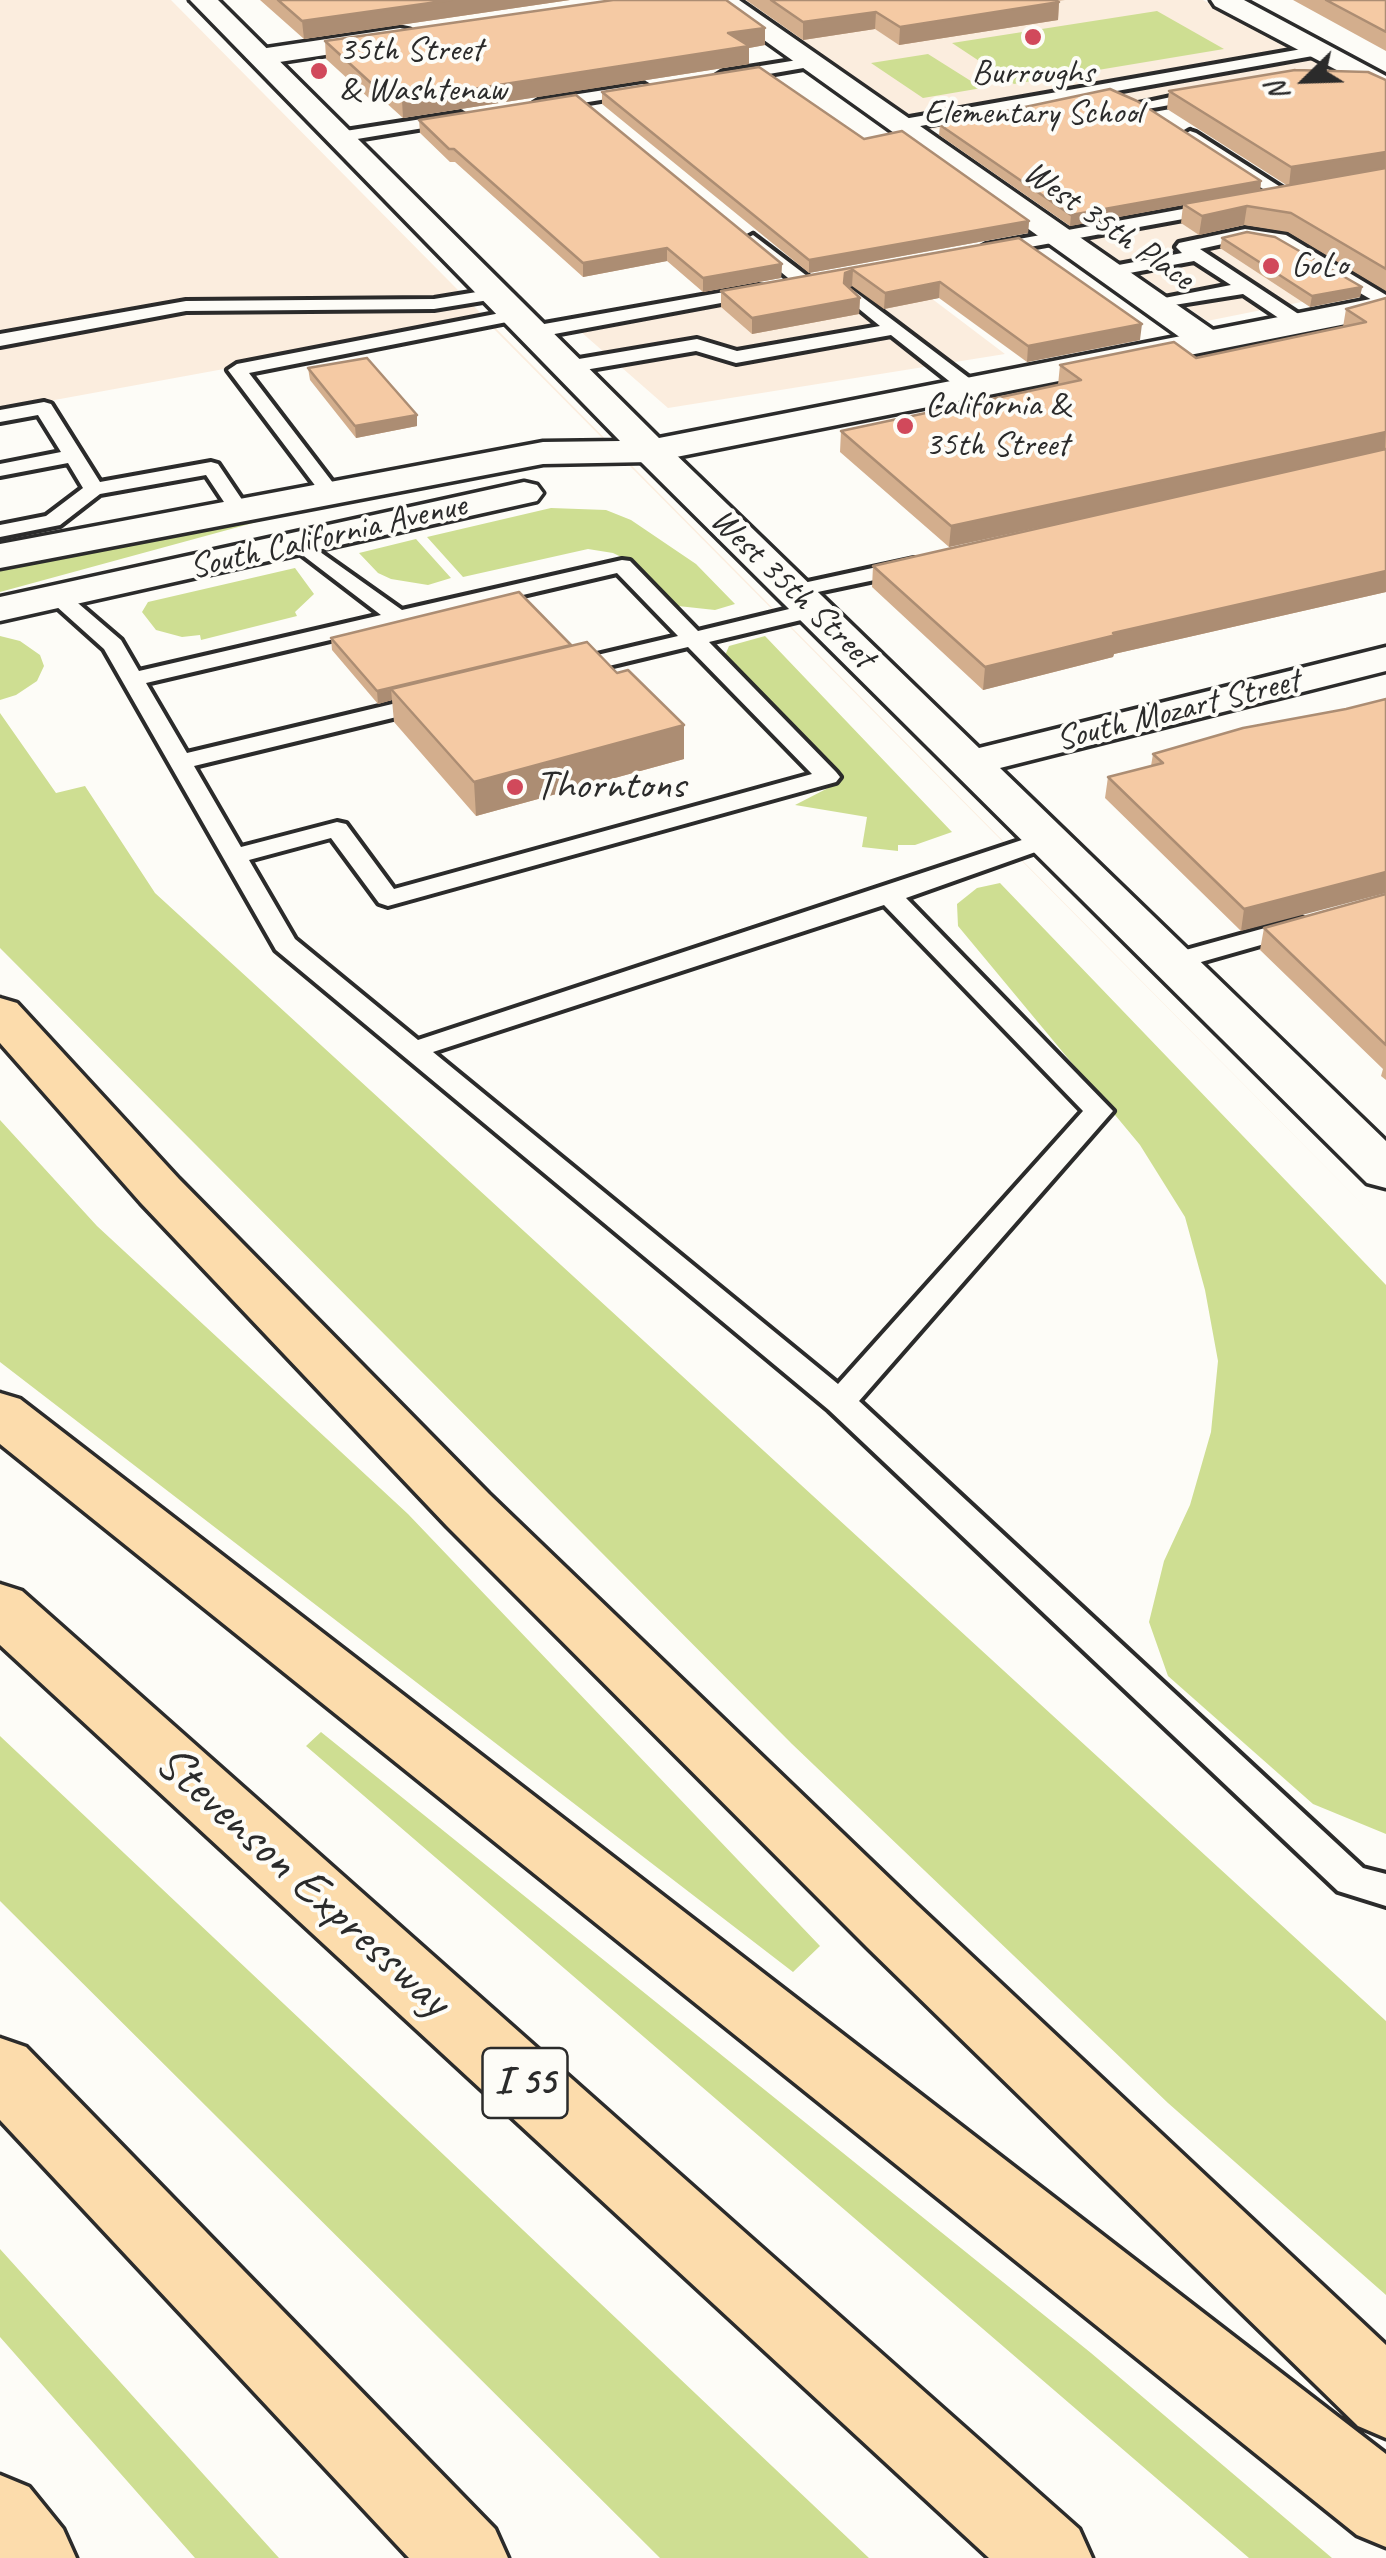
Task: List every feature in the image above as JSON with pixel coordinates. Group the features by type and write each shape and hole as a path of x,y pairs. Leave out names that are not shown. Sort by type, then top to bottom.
{"highway":[{"path":"0,1013 160,1191 468,1510 892,1926 1386,2399"},
{"path":"0,1413 1386,2506"},
{"name":"Stevenson Expressway","path":"0,1608 1050,2558"},
{"path":"0,2070 466,2558"},
{"path":"0,2516 34,2558"}],"main road":[{"name":"West 35th Street","path":"203,0 651,451 1386,1171"},
{"name":"West 35th Place","path":"721,0 1207,341"},
{"path":"1224,0 1319,63 1354,70 1386,87"},
{"path":"260,57 418,34"},
{"name":"South California Avenue","path":"0,556 543,453 651,451 1386,304"},
{"name":"South California Avenue","path":"0,610 577,482 651,451"},
{"name":"South Mozart Street","path":"970,763 1386,659"}],"lane":[{"path":"713,78 810,63"},
{"path":"898,125 1319,63"},
{"path":"521,108 656,87"},
{"path":"1158,115 1142,105 1221,92"},
{"path":"580,99 595,111"},
{"path":"339,137 482,114"},
{"path":"959,255 1275,197 1174,125"},
{"path":"330,492 237,370 515,314 813,281 745,234"},
{"path":"1298,323 1251,285 1185,246 1245,234 1280,239 1299,250 1320,274"},
{"path":"1276,255 1299,250"},
{"path":"1108,272 1197,254"},
{"path":"1216,267 1242,262"},
{"path":"1300,270 1342,277 1386,304"},
{"path":"1155,305 1251,285 1282,288"},
{"path":"853,295 970,388"},
{"path":"0,340 186,306 434,304 515,314"},
{"path":"567,367 697,345 736,357 895,329"},
{"path":"0,416 44,408 94,489"},
{"path":"0,470 74,456"},
{"path":"0,531 53,521 94,489 211,468 239,510"},
{"path":"299,543 399,618"},
{"path":"540,675 691,638 945,558"},
{"path":"132,679 622,566 828,777 388,898 336,829 234,856"},
{"path":"57,597 113,645 285,944 840,1402 1352,1880 1386,1890"},
{"path":"181,762 445,698"},
{"path":"413,1050 1049,839"},
{"path":"840,1402 1099,1111 889,895"},
{"path":"1173,962 1334,917"}],"shaded area":[{"path":"0,0 171,0 1386,1228 486,321 0,410"},
{"name":"Burroughs Elementary School","path":"744,0 1203,0 1336,73 1142,105 1129,97 930,130"},
{"path":"1386,177 1386,285 1207,321 1080,233"},
{"path":"890,267 1005,354 668,408 573,325"}],"green space":[{"path":"1157,11 1224,49 1014,84 952,43"},
{"path":"928,54 982,88 923,98 871,63"},
{"path":"551,508 606,510 631,520 696,564 735,604 715,610 678,606 634,563 613,553 588,549 463,577 427,537"},
{"path":"271,516 264,520 0,592 0,569"},
{"path":"416,539 451,578 428,585 391,579 378,573 359,553"},
{"path":"295,568 314,594 295,612 297,616 201,640 200,635 182,637 156,630 142,612 148,602"},
{"path":"0,636 20,641 40,655 44,666 37,681 0,700"},
{"path":"765,636 952,832 915,845 898,845 898,851 862,847 867,817 795,805 830,787 835,777 724,658 729,646"},
{"path":"0,713 56,793 85,786 155,893 1386,2021 1386,2295 1168,2103 792,1744 0,948"},
{"path":"1000,883 1386,1285 1386,1834 1313,1804 1168,1676 1149,1622 1164,1561 1190,1505 1211,1432 1218,1361 1205,1290 1185,1217 1140,1145 958,926 957,904 977,888"},
{"path":"0,1120 97,1226 408,1514 820,1946 793,1972 0,1362"},
{"path":"321,1732 1091,2353 1332,2558 1249,2558 306,1746"},
{"path":"0,1736 869,2558 660,2558 0,1901"},
{"path":"0,2249 279,2558 195,2558 0,2337"}],"building":[{"path":"278,0 451,0 302,21"},
{"path":"613,0 726,0 765,28 728,33 749,46 402,100 382,82 371,83 325,41"},
{"path":"771,0 1059,2 900,27 876,12 803,22"},
{"path":"1326,0 1386,0 1386,32"},
{"path":"759,67 864,139 902,131 1029,221 809,260 602,92"},
{"path":"1295,70 1368,72 1386,80 1386,152 1291,167 1169,91"},
{"path":"1110,89 1137,101 1261,181 1071,215 940,125"},
{"path":"576,95 782,264 703,278 667,248 583,263 419,120"},
{"path":"1386,168 1386,269 1291,213 1247,206 1202,216 1183,204"},
{"path":"1247,232 1275,237 1362,287 1312,296 1222,238"},
{"path":"1019,238 1142,324 1028,346 940,282 885,293 853,270 845,273 844,283 860,298 752,318 721,291"},
{"path":"1386,298 1386,432 951,526 841,431 1081,380 1060,365 1174,342 1196,358 1366,322 1346,309"},
{"path":"367,358 417,415 355,426 308,368"},
{"path":"1386,449 1386,571 1113,633 1116,635 985,667 873,566"},
{"path":"519,592 571,645 377,691 331,638"},
{"path":"587,642 617,673 628,670 684,725 474,782 391,689"},
{"path":"1386,699 1386,872 1244,909 1108,777 1163,763 1153,754 1243,728"},
{"path":"1386,894 1386,1045 1264,928"}],"place":[{"name":"Burroughs Elementary School","path":"1033,37"},
{"name":"35th Street & Washtenaw","path":"319,71"},
{"name":"GoLo","path":"1271,266"},
{"name":"California & 35th Street","path":"905,426"},
{"name":"Thorntons","path":"515,787"}]}
